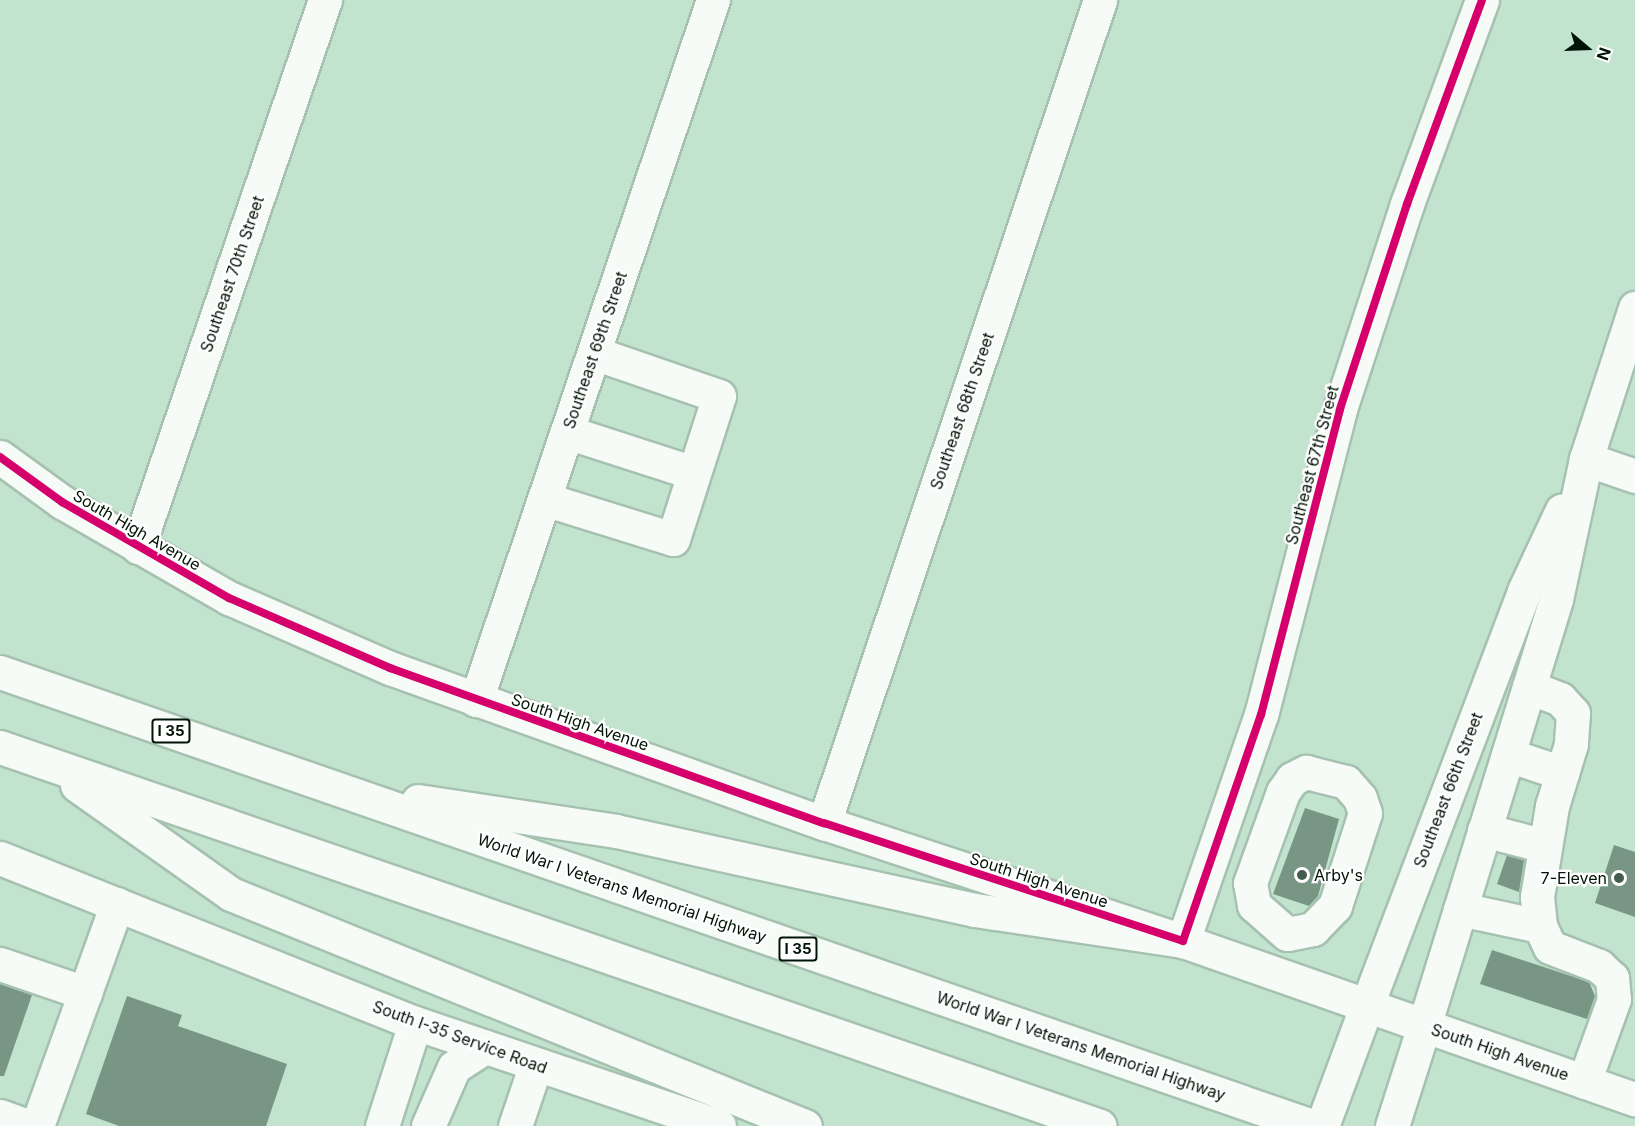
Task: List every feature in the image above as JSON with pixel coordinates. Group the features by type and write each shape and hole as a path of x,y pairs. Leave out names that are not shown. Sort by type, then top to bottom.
{"main road":[{"name":"Southeast 70th Street","path":"138,548 325,0"},
{"name":"Southeast 69th Street","path":"476,700 713,0"},
{"name":"Southeast 68th Street","path":"824,823 1100,0"},
{"name":"Southeast 67th Street","path":"1183,941 1261,715 1340,409 1407,204 1482,0"},
{"name":"Southeast 66th Street","path":"1392,1126 1556,599 1586,459 1635,308"},
{"path":"544,499 673,539 719,396 594,353"},
{"path":"567,432 694,473"},
{"name":"South High Avenue","path":"0,457 138,548 229,598 476,700 824,823 1183,941 1635,1099"},
{"path":"1586,459 1635,476"},
{"name":"Southeast 66th Street","path":"1322,1126 1345,1059 1524,591 1586,459"},
{"name":"World War I Veterans Memorial Highway","path":"0,672 1312,1126"},
{"path":"1529,687 1560,699 1573,713 1545,846 1537,897 1540,926 1550,947 1599,966 1612,978 1614,999 1584,1082"},
{"path":"0,747 1100,1126"},
{"path":"1508,755 1562,773"},
{"path":"46,763 231,894 805,1126"},
{"path":"1306,772 1346,782 1360,798 1365,813 1335,906 1313,929 1287,934 1254,905 1250,883 1292,779 1306,772"},
{"path":"341,789 616,831 975,910 1183,941"},
{"path":"1484,830 1545,846"},
{"path":"1212,857 1254,873"},
{"name":"South I-35 Service Road","path":"0,858 415,1023 719,1126"},
{"path":"37,1126 117,904"},
{"path":"1460,909 1540,926"},
{"path":"1276,974 1287,934"},
{"path":"0,964 85,993"},
{"path":"381,1126 415,1023"},
{"path":"428,1126 438,1094 454,1067 485,1047"},
{"path":"515,1126 536,1064"},
{"path":"0,1116 28,1126"}],"building":[{"name":"Arby's","path":"1305,808 1339,819 1318,896 1309,906 1273,894"},
{"name":"7-Eleven","path":"1614,845 1635,852 1635,917 1595,903"},
{"path":"1507,855 1524,860 1519,892 1497,884"},
{"path":"1492,950 1589,982 1595,996 1587,1019 1480,984"},
{"path":"0,984 32,995 4,1076 0,1076"},
{"path":"127,996 182,1015 178,1026 287,1064 266,1126 119,1126 86,1114"}],"cycle path":[{"path":"0,457 62,502 229,598 390,668 824,823 1183,941 1261,715 1340,409 1407,204 1482,0"}],"place":[{"name":"Arby's","path":"1302,875"},
{"name":"7-Eleven","path":"1619,878"}]}
